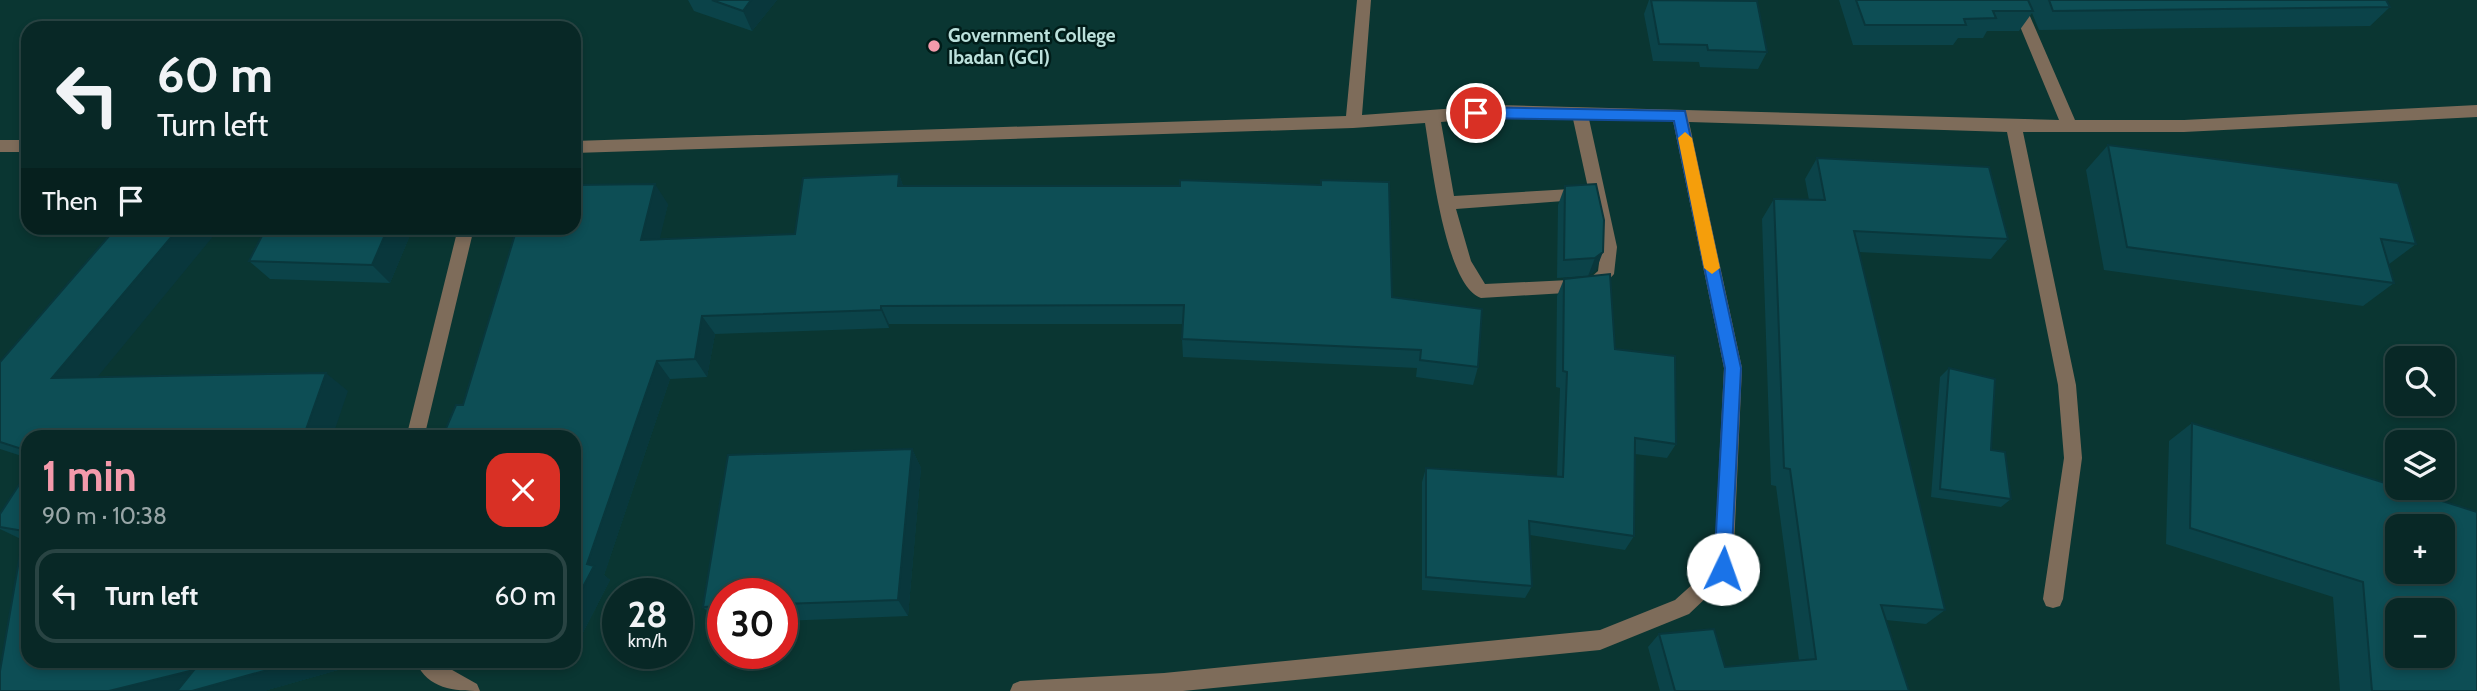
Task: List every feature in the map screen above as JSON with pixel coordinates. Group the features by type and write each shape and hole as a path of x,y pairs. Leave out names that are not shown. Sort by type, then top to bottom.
{"street":[{"path":"1353,122 1364,0"},
{"path":"2016,0 2069,125"},
{"path":"581,147 1353,122 1498,111 2014,125 2185,126 2477,111"},
{"path":"1432,116 1461,262 1473,285 1481,291 1593,286 1601,282 1609,262 1609,247 1580,113"},
{"path":"1020,691 1164,683 1600,640 1682,607 1723,569 1733,368 1680,115"},
{"path":"2014,125 2067,385 2073,458 2053,599"},
{"path":"0,146 21,146"},
{"path":"1448,203 1598,193"},
{"path":"417,430 464,235"},
{"path":"430,668 470,691"}],"building":[{"path":"712,0 751,0 743,11"},
{"path":"1651,0 1757,1 1767,52 1708,50 1707,45 1659,44"},
{"path":"1856,0 2028,0 2033,11 1993,11 1996,18 1964,19 1966,25 1865,25"},
{"path":"2049,0 2386,0 2390,7 2053,11"},
{"path":"2108,145 2398,183 2416,244 2381,239 2394,283 2127,247"},
{"path":"1817,158 1989,167 2008,239 1854,231 1945,610 1881,605 1909,691 1675,691 1659,634 1714,629 1725,667 1816,659 1790,469 1784,468 1774,199 1825,200"},
{"path":"899,174 898,186 1180,186 1180,180 1321,185 1321,180 1389,182 1392,297 1482,309 1478,367 1420,360 1421,350 1182,339 1184,305 881,306 881,310 702,316 695,359 657,361 587,564 594,566 581,591 581,430 445,430 456,405 463,405 515,235 581,235 581,185 655,184 641,240 795,234 803,178"},
{"path":"1596,184 1604,220 1603,252 1595,258 1564,260 1565,186"},
{"path":"110,235 173,235 52,378 326,373 306,430 21,430 21,449 0,442 0,362"},
{"path":"262,235 385,235 372,265 249,261"},
{"path":"1610,274 1615,349 1675,356 1676,444 1635,438 1634,536 1529,521 1532,586 1426,577 1426,468 1563,477 1567,372 1563,371 1564,279"},
{"path":"1949,368 1995,379 1991,450 2005,452 2011,499 1940,489"},
{"path":"2192,423 2385,483 2385,500 2439,500 2477,512 2477,691 2372,691 2363,582 2190,528"},
{"path":"912,449 898,600 798,603 798,578 708,578 728,455"},
{"path":"21,482 21,530 0,527 0,514"},
{"path":"21,548 21,668 274,668 192,691 177,691 194,670 109,691 0,691 0,671"},
{"path":"707,583 707,607 703,607"}],"slow traffic":[{"path":"1685,138 1712,268"}],"place":[{"name":"Government College Ibadan (GCI)","path":"934,46"}],"route":[{"path":"1476,113 1498,111 1680,115 1733,368 1723,569"}]}
